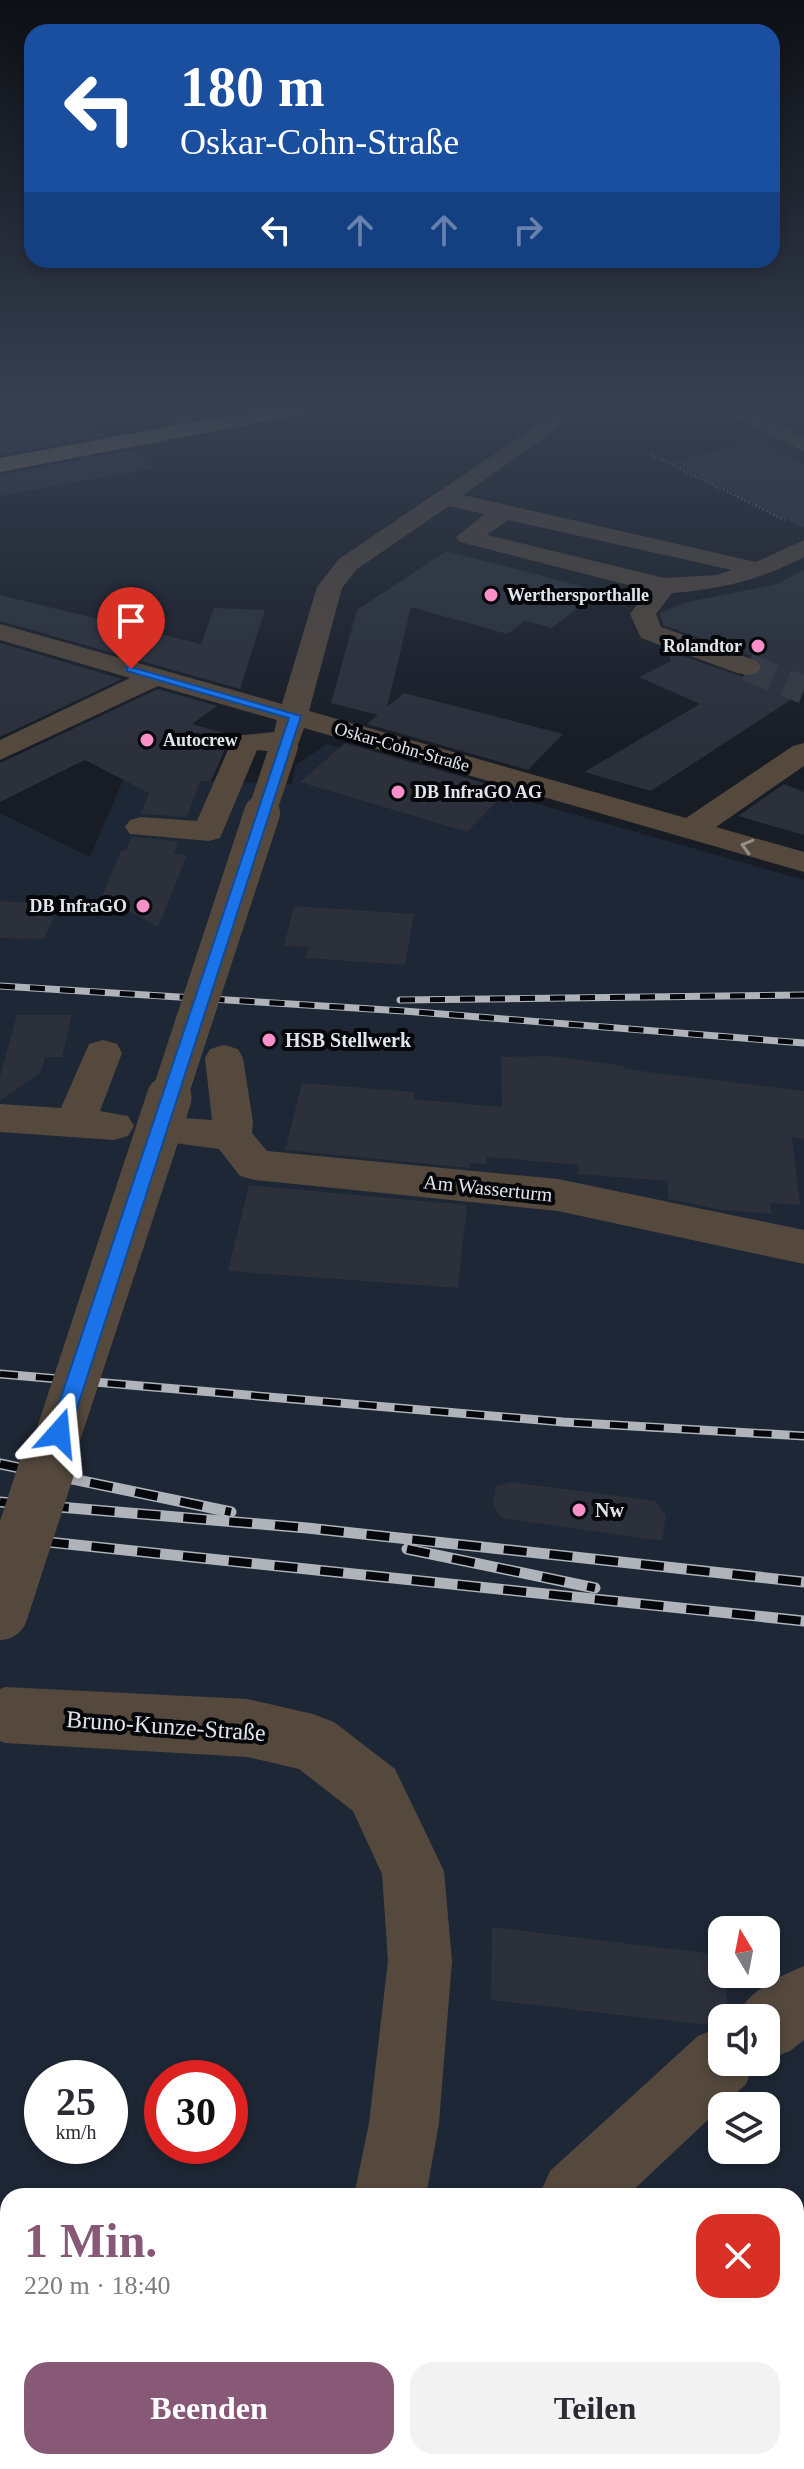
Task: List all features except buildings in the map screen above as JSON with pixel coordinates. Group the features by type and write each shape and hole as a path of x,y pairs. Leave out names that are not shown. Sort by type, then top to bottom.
{"street":[{"path":"0,1612 289,734 330,587 348,564 409,522"},
{"path":"489,522 468,537 664,586 718,582 760,570 800,537"},
{"path":"549,522 760,570"},
{"path":"664,586 643,614 650,632 747,667"},
{"name":"Oskar-Cohn-Straße","path":"0,632 157,676 289,734 690,830 804,862"},
{"path":"0,751 157,676"},
{"path":"141,827 209,831 245,742 289,734"},
{"path":"690,830 804,752"},
{"path":"0,1118 94,1124 103,1053"},
{"path":"182,1132 231,1136 233,1122 224,1058"},
{"name":"Am Wasserturm","path":"231,1136 255,1165 558,1195 804,1247"},
{"name":"Bruno-Kunze-Straße","path":"5,1715 247,1728 313,1743 374,1790 413,1871 420,1961 404,2123 392,2188"},
{"path":"780,2017 804,1999"},
{"path":"584,2188 708,2073"}],"path":[{"path":"774,522 800,537"}],"shaded area":[{"path":"327,744 804,880 804,2188 0,2188 0,813 90,857 124,778 292,784 296,765"}],"tunnel":[{"path":"747,667 804,690"}],"railway":[{"path":"0,986 404,1011 804,1043"},
{"path":"400,1000 804,995"},
{"path":"0,1374 563,1422 804,1436"},
{"path":"0,1464 231,1512"},
{"path":"0,1502 307,1528 804,1582"},
{"path":"0,1537 804,1621"},
{"path":"407,1549 595,1588"}],"place":[{"name":"Werthersporthalle","path":"491,595"},
{"name":"Rolandtor","path":"758,646"},
{"name":"Autocrew","path":"147,740"},
{"name":"DB InfraGO AG","path":"398,792"},
{"name":"DB InfraGO","path":"143,906"},
{"name":"HSB Stellwerk","path":"269,1040"},
{"name":"Nw","path":"579,1510"}],"route":[{"path":"59,1433 295,716 131,669"}]}
